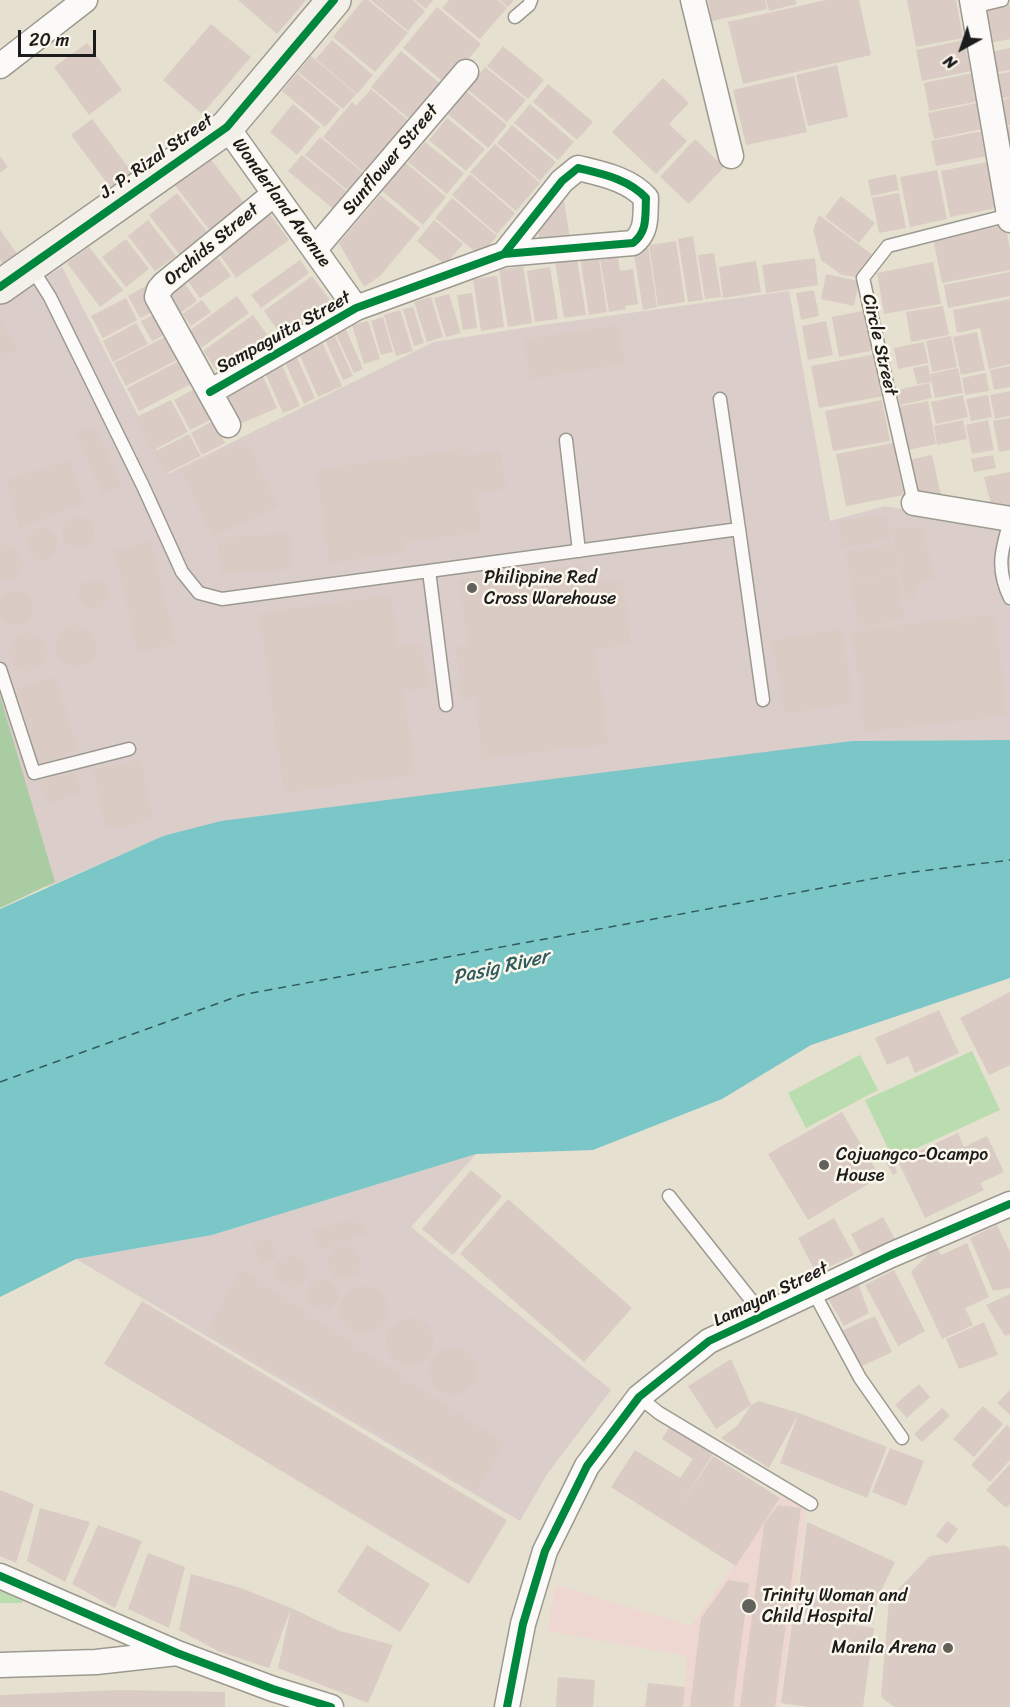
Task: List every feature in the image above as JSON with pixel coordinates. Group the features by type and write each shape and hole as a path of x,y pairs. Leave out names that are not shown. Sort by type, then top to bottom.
{"street":[{"path":"0,66 85,0"},
{"name":"J. P. Rizal Street","path":"0,287 227,127 334,0"},
{"path":"693,0 731,156"},
{"path":"973,3 1009,218"},
{"name":"Sunflower Street","path":"315,249 466,72"},
{"name":"Wonderland Avenue","path":"227,127 356,308"},
{"name":"Sampaguita Street","path":"210,392 356,308 504,254 633,243 645,229 646,198 636,188 607,176 578,168 562,181 504,254"},
{"name":"Orchids Street","path":"228,425 157,297 159,290 274,194"},
{"path":"914,503 1010,520"},
{"name":"Lamayan Street","path":"507,1707 523,1624 544,1551 587,1466 639,1396 709,1341 891,1255 1007,1210"},
{"path":"0,1576 177,1653 273,1689 331,1707"},
{"path":"0,1665 96,1662 177,1653"}],"lane":[{"path":"515,17 529,5 531,0"},
{"path":"973,3 1002,0"},
{"name":"Circle Street","path":"914,503 864,278 888,246 1009,218"},
{"path":"30,266 55,308 143,486 182,572 199,593 222,599 739,529"},
{"path":"720,399 763,700"},
{"path":"566,440 579,551"},
{"path":"1010,520 1000,558 1004,584 1010,598"},
{"path":"429,571 446,705"},
{"path":"0,669 34,773 129,749"},
{"path":"669,1196 763,1315"},
{"path":"813,1291 860,1378 902,1438"},
{"path":"639,1396 658,1413 811,1504"}],"shaded area":[{"name":"Philippine Red Cross Warehouse","path":"62,267 168,474 434,342 789,291 830,521 885,506 1010,529 1010,740 852,741 163,836 45,888 50,884 0,905 0,305"},
{"path":"476,1154 411,1227 611,1390 547,1474 520,1521 76,1259 212,1235"},
{"name":"Trinity Woman and Child Hospital","path":"783,1495 807,1507 779,1707 684,1707 687,1656 547,1631 556,1585 691,1626"}],"green space":[{"path":"0,696 55,882 0,908"},
{"path":"972,1051 1000,1110 893,1159 865,1100"},
{"path":"860,1055 878,1090 806,1128 788,1093"},
{"path":"0,1582 14,1586 23,1603 0,1603"}],"water":[{"name":"Pasig River","path":"1010,740 1010,978 811,1045 722,1099 593,1150 476,1154 212,1235 76,1259 0,1297 0,909 163,836 221,821 852,741"}],"building":[{"path":"238,0 306,0 277,34"},
{"path":"363,0 368,0 408,33 375,72 333,37"},
{"path":"371,0 413,0 425,11 408,31"},
{"path":"415,0 433,0 426,9"},
{"path":"449,0 498,0 507,8 480,39 442,8"},
{"path":"500,0 514,0 508,7"},
{"path":"708,0 765,0 767,9 712,21"},
{"path":"766,0 796,0 797,4 769,11"},
{"path":"826,0 859,0 871,55 743,84 728,22"},
{"path":"907,0 956,0 963,38 916,47"},
{"path":"1010,4 1010,39 985,44 979,10"},
{"path":"437,7 481,44 447,85 403,48"},
{"path":"211,24 251,57 202,114 163,80"},
{"path":"332,40 373,75 357,94 316,59"},
{"path":"964,40 971,71 922,81 916,50"},
{"path":"87,43 122,90 89,115 54,67"},
{"path":"503,46 544,80 528,99 487,66"},
{"path":"1010,48 1010,70 996,72 992,52"},
{"path":"401,51 442,85 412,121 371,87"},
{"path":"311,56 356,94 343,109 298,72"},
{"path":"837,65 848,117 808,126 796,75"},
{"path":"485,67 526,100 507,122 467,89"},
{"path":"1010,72 1010,97 993,100 988,76"},
{"path":"297,73 340,109 325,127 282,91"},
{"path":"973,73 979,101 929,111 924,83"},
{"path":"794,76 807,132 746,145 733,90"},
{"path":"663,78 689,103 669,124 687,141 656,174 612,132"},
{"path":"548,84 593,122 577,140 533,102"},
{"path":"371,89 411,123 367,175 323,137 352,102 356,106"},
{"path":"466,91 507,125 488,148 448,114"},
{"path":"1010,98 1010,125 1002,126 997,101"},
{"path":"977,103 982,129 934,139 928,113"},
{"path":"293,104 320,127 297,155 270,132"},
{"path":"530,104 574,142 558,160 514,123"},
{"path":"447,118 485,149 466,171 429,140"},
{"path":"92,119 134,175 113,191 71,135"},
{"path":"512,125 556,162 540,181 497,143"},
{"path":"1010,127 1010,143 1009,143 1006,128"},
{"path":"983,131 988,156 936,166 931,141"},
{"path":"320,137 367,176 352,194 305,155"},
{"path":"695,139 724,167 689,204 660,177"},
{"path":"425,142 464,173 447,194 408,162"},
{"path":"495,144 540,183 516,211 470,172"},
{"path":"302,155 351,195 337,212 288,171"},
{"path":"0,156 8,167 0,173"},
{"path":"209,157 246,205 211,232 174,184"},
{"path":"987,162 997,208 950,217 941,171"},
{"path":"406,163 446,197 423,225 382,191"},
{"path":"937,170 947,219 910,227 900,177"},
{"path":"470,174 515,213 497,234 452,195"},
{"path":"896,174 899,190 871,196 868,180"},
{"path":"177,193 208,233 180,255 149,215"},
{"path":"899,193 906,228 879,233 872,198"},
{"path":"380,195 420,228 381,275 364,287 339,243"},
{"path":"563,195 570,239 540,243 537,222"},
{"path":"841,196 875,223 859,243 825,217"},
{"path":"452,198 497,236 480,256 435,218"},
{"path":"270,214 289,240 236,278 218,252"},
{"path":"819,215 874,256 857,277 842,275 821,260 813,230"},
{"path":"148,220 176,256 155,271 128,236"},
{"path":"434,220 463,244 445,265 417,241"},
{"path":"1005,224 1010,248 1010,270 942,283 933,238"},
{"path":"0,230 23,262 9,272 0,260"},
{"path":"693,236 703,300 688,302 678,239"},
{"path":"126,239 149,269 126,287 102,257"},
{"path":"676,241 685,302 658,306 649,245"},
{"path":"648,246 657,307 643,310 633,248"},
{"path":"89,247 123,290 100,307 67,263"},
{"path":"617,250 620,271 633,269 638,304 609,312 599,252"},
{"path":"598,253 607,312 589,315 580,256"},
{"path":"714,253 721,297 705,299 698,255"},
{"path":"218,258 231,276 200,298 187,280"},
{"path":"815,258 818,285 766,293 762,265"},
{"path":"577,259 586,315 564,318 555,262"},
{"path":"300,260 309,273 261,308 251,295"},
{"path":"756,261 761,292 723,298 719,267"},
{"path":"933,262 941,304 884,314 877,273"},
{"path":"523,266 532,323 508,327 499,270"},
{"path":"550,267 558,319 535,322 527,271"},
{"path":"1010,272 1010,296 948,308 944,285"},
{"path":"826,274 859,281 854,306 821,299"},
{"path":"312,276 330,300 327,313 281,335 264,311"},
{"path":"497,276 504,327 481,331 473,279"},
{"path":"185,284 197,301 179,314 167,297"},
{"path":"146,286 158,309 140,318 128,296"},
{"path":"814,290 819,316 801,320 796,293"},
{"path":"472,293 477,328 463,330 457,295"},
{"path":"449,294 461,333 446,337 434,298"},
{"path":"237,296 249,313 201,348 189,331"},
{"path":"431,297 443,337 427,342 414,302"},
{"path":"126,298 137,320 103,338 91,316"},
{"path":"1010,299 1010,364 989,369 980,328 957,333 953,310"},
{"path":"202,300 211,312 191,326 182,314"},
{"path":"943,306 949,335 911,342 906,312"},
{"path":"413,307 424,343 414,346 403,309"},
{"path":"400,310 413,351 396,356 384,315"},
{"path":"867,310 875,350 839,357 832,317"},
{"path":"157,313 168,333 152,341 141,321"},
{"path":"253,315 268,336 218,372 203,351"},
{"path":"383,317 393,352 381,355 371,321"},
{"path":"0,319 19,349 0,361"},
{"path":"368,321 380,359 364,364 352,325"},
{"path":"826,321 833,355 808,360 802,326"},
{"path":"136,323 148,344 113,362 103,341"},
{"path":"619,325 625,364 530,379 524,339"},
{"path":"346,330 363,369 354,373 336,334"},
{"path":"977,332 985,370 961,375 953,337"},
{"path":"334,334 353,376 343,380 324,338"},
{"path":"167,336 179,359 126,386 114,363"},
{"path":"951,336 957,367 932,372 926,341"},
{"path":"321,339 342,386 318,397 297,349"},
{"path":"924,342 928,363 898,369 894,348"},
{"path":"295,353 315,398 304,404 283,358"},
{"path":"876,354 884,396 819,408 811,366"},
{"path":"179,361 191,384 139,411 127,388"},
{"path":"281,363 300,406 283,413 264,370"},
{"path":"928,365 931,382 917,384 913,368"},
{"path":"1010,366 1010,387 994,390 990,370"},
{"path":"958,368 963,393 935,398 930,374"},
{"path":"986,373 989,391 965,395 962,378"},
{"path":"263,376 277,408 240,424 226,392"},
{"path":"929,383 932,398 900,405 897,390"},
{"path":"196,388 212,419 190,430 174,400"},
{"path":"1010,391 1010,416 995,419 990,395"},
{"path":"963,395 968,417 936,424 931,402"},
{"path":"988,395 992,417 971,421 966,399"},
{"path":"171,400 188,432 152,451 135,418"},
{"path":"882,400 890,441 833,451 825,411"},
{"path":"928,401 936,444 907,450 898,407"},
{"path":"1010,418 1010,450 999,452 993,421"},
{"path":"963,420 967,439 937,445 934,426"},
{"path":"988,420 994,450 972,454 966,425"},
{"path":"213,421 225,443 202,455 191,433"},
{"path":"95,425 122,486 102,494 76,433"},
{"path":"189,434 201,456 165,474 154,452"},
{"path":"247,440 278,507 212,537 181,470"},
{"path":"893,443 904,495 846,506 836,454"},
{"path":"471,448 471,455 501,451 506,489 476,493 482,532 406,542 407,552 329,563 316,469"},
{"path":"932,455 941,495 917,499 909,460"},
{"path":"993,455 996,468 974,472 971,459"},
{"path":"69,460 85,504 19,528 6,480"},
{"path":"1010,472 1010,514 993,512 984,477"},
{"path":"886,514 891,540 842,548 838,521"},
{"path":"78,517 89,522 94,533 89,544 78,549 67,544 62,533 67,522"},
{"path":"891,526 923,528 935,580 921,581 914,601 906,602 895,546 898,572 850,580 846,551 894,544"},
{"path":"42,528 53,533 58,544 53,555 42,560 31,555 26,544 31,533"},
{"path":"290,533 293,569 220,574 217,538"},
{"path":"151,541 176,644 138,653 114,550"},
{"path":"0,544 14,546 24,562 20,575 8,582 0,581"},
{"path":"585,564 587,582 622,578 631,645 596,649 608,744 482,759 475,698 462,699 455,647 468,646 459,580"},
{"path":"897,574 905,620 858,627 851,582"},
{"path":"93,579 103,584 108,594 103,604 93,609 83,604 78,594 83,584"},
{"path":"16,591 28,596 33,608 28,620 16,625 4,620 -1,608 4,596"},
{"path":"391,595 398,646 422,642 429,688 404,691 416,775 284,793 259,613"},
{"path":"995,614 1007,716 864,732 852,630"},
{"path":"76,625 90,632 97,646 90,660 76,667 62,660 55,646 62,632"},
{"path":"842,629 854,703 784,714 772,640"},
{"path":"28,633 41,639 47,652 41,665 28,671 15,665 9,652 15,639"},
{"path":"55,677 79,750 38,765 17,688"},
{"path":"141,759 153,820 106,830 93,769"},
{"path":"74,772 82,794 45,804 39,781"},
{"path":"1010,992 1010,1065 989,1075 960,1018"},
{"path":"939,1010 959,1053 915,1073 908,1056 887,1065 875,1038"},
{"name":"Cojuangco-Ocampo House","path":"842,1112 880,1177 808,1220 768,1154"},
{"path":"958,1133 964,1147 987,1136 1004,1172 980,1183 984,1190 925,1218 898,1161"},
{"path":"891,1154 897,1173 893,1175 883,1157"},
{"path":"471,1170 502,1196 453,1255 422,1229"},
{"path":"508,1199 632,1308 584,1362 460,1254"},
{"path":"360,1216 366,1234 319,1251 312,1231"},
{"path":"883,1217 896,1241 863,1257 851,1234"},
{"path":"834,1218 854,1255 816,1273 798,1238"},
{"path":"997,1225 1010,1252 1010,1288 993,1291 970,1238"},
{"path":"270,1238 276,1259 259,1264 253,1243"},
{"path":"967,1243 989,1297 965,1308 973,1325 942,1339 911,1272 936,1246 941,1255"},
{"path":"344,1245 356,1250 361,1262 356,1274 344,1279 332,1274 327,1262 332,1250"},
{"path":"291,1255 302,1260 307,1271 302,1282 291,1287 280,1282 275,1271 280,1260"},
{"path":"241,1269 505,1444 476,1491 206,1331"},
{"path":"894,1270 925,1331 898,1346 865,1285"},
{"path":"322,1279 334,1283 338,1295 334,1307 322,1311 310,1307 306,1295 310,1283"},
{"path":"858,1283 869,1313 844,1326 827,1297"},
{"path":"359,1286 369,1286 381,1293 388,1305 388,1315 381,1327 369,1334 359,1334 344,1323 340,1315 340,1305 351,1290"},
{"path":"1010,1294 1010,1334 1005,1336 986,1305"},
{"path":"142,1301 507,1520 469,1584 104,1364"},
{"path":"875,1316 892,1352 858,1368 841,1331"},
{"path":"410,1318 427,1325 434,1342 427,1359 410,1366 393,1359 386,1342 393,1325"},
{"path":"984,1322 998,1355 959,1369 946,1339"},
{"path":"448,1347 458,1347 473,1357 477,1371 473,1385 467,1391 458,1395 448,1395 433,1385 429,1376 429,1366 439,1351"},
{"path":"731,1359 751,1405 716,1429 688,1386"},
{"path":"919,1384 930,1397 907,1418 895,1405"},
{"path":"1010,1390 1010,1415 997,1403"},
{"path":"759,1401 799,1413 769,1468 721,1438 737,1426 751,1405"},
{"path":"983,1406 1003,1424 974,1457 953,1439"},
{"path":"942,1408 950,1416 922,1442 914,1434"},
{"path":"799,1413 887,1447 867,1498 780,1463"},
{"path":"1007,1425 1010,1428 1010,1460 990,1482 971,1465"},
{"path":"670,1426 713,1454 678,1509 713,1456 780,1498 736,1566 611,1487 635,1450 680,1478 693,1459 662,1439"},
{"path":"890,1448 924,1461 906,1506 872,1492"},
{"path":"1010,1464 1010,1504 1006,1508 986,1490"},
{"path":"0,1490 34,1504 16,1563 0,1556"},
{"path":"778,1505 801,1508 775,1707 740,1707 764,1524"},
{"path":"40,1508 90,1522 65,1582 27,1561"},
{"path":"947,1521 958,1529 947,1544 936,1536"},
{"path":"807,1522 895,1562 878,1597 873,1624 796,1614"},
{"path":"98,1525 142,1541 115,1608 72,1584"},
{"path":"367,1545 430,1584 400,1632 337,1592"},
{"name":"Manila Arena","path":"1005,1545 1010,1549 1010,1707 894,1707 881,1697 889,1599 930,1556"},
{"path":"148,1553 185,1567 169,1628 128,1609"},
{"path":"191,1574 241,1588 291,1608 269,1668 218,1651 179,1630"},
{"path":"728,1580 749,1583 733,1707 690,1707 701,1618"},
{"path":"291,1608 340,1631 393,1645 368,1703 278,1668"},
{"path":"793,1616 874,1628 863,1707 808,1707 781,1703"},
{"path":"558,1677 595,1680 593,1707 556,1707"},
{"path":"648,1683 685,1687 683,1707 645,1707"},
{"path":"120,1690 225,1692 225,1707 0,1707 0,1695"}],"ferry route":[{"path":"0,1082 241,995 898,874 1010,860"}],"cycle path":[{"path":"0,287 227,127 334,0"},
{"path":"210,392 356,308 504,254 633,243 643,228 646,198 632,186 623,182 578,168 562,181 504,254"},
{"path":"507,1707 523,1624 545,1551 587,1466 639,1397 709,1341 891,1255 1010,1204"},
{"path":"0,1576 177,1653 273,1689 331,1707"}],"place":[{"name":"Philippine Red Cross Warehouse","path":"472,588"},
{"name":"Cojuangco-Ocampo House","path":"824,1165"},
{"name":"Trinity Woman and Child Hospital","path":"749,1606"},
{"name":"Manila Arena","path":"948,1648"}]}
